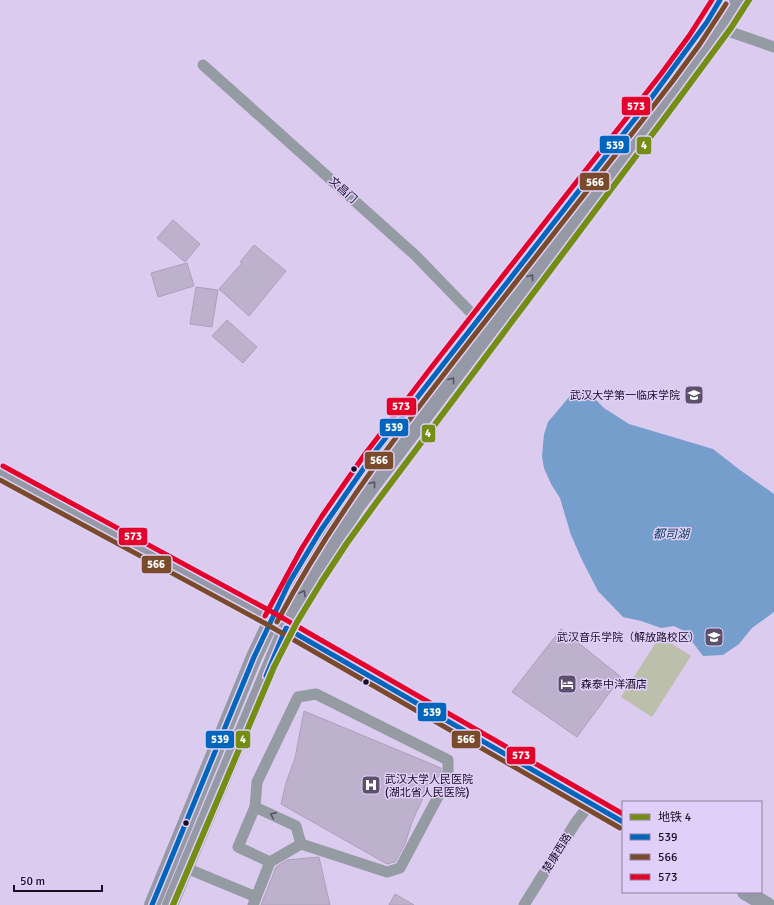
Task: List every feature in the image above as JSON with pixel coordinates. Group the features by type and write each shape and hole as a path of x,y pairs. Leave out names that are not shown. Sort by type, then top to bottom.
{"main road":[{"path":"152,905 254,657 289,583 333,513 377,449 649,101 707,22 720,0"},
{"path":"170,905 286,628 303,593 356,506 722,29 738,0"},
{"path":"0,472 271,619 622,821"},
{"path":"747,893 767,905"}],"street":[{"path":"722,29 774,47"},
{"name":"文昌门","path":"203,65 415,255 478,320"},
{"path":"186,868 255,901 270,862 301,844 387,872 400,868 448,778 448,760 316,694 298,697 257,782 255,807 238,847 270,862"},
{"name":"楚康西路","path":"524,905 576,822 591,803"},
{"path":"255,807 298,822 301,844"}],"green space":[{"path":"660,636 691,656 652,717 621,697"}],"water":[{"name":"都司湖","path":"585,389 604,408 629,424 713,449 774,494 774,612 752,628 739,644 723,655 703,656 684,631 674,626 661,628 623,617 598,591 571,535 560,498 551,484 544,468 542,456 544,434 548,422 575,390"}],"building":[{"path":"173,220 200,244 185,262 157,238"},
{"path":"254,245 286,271 249,316 219,289 242,263 240,262"},
{"path":"187,263 194,286 158,297 151,273"},
{"path":"196,287 218,290 212,327 190,324"},
{"path":"227,320 257,347 243,363 212,336"},
{"name":"森泰中洋酒店","path":"561,629 621,677 577,737 512,692"},
{"path":"304,711 441,768 441,774 429,785 412,822 405,844 395,862 387,864 281,804 286,783 295,758"},
{"path":"319,857 330,905 261,905 276,867 287,860"},
{"path":"395,894 414,905 389,905"}],"metro line":[{"name":"4","path":"173,905 274,667 297,622 322,581 376,503 669,112 731,28 749,0"}],"transit line":[{"name":"573","path":"265,616 302,548 322,516 365,454 661,74 689,36 712,0"},
{"name":"539","path":"152,905 254,657 289,583 321,530 377,449 649,101 707,22 720,0"},
{"name":"566","path":"277,622 320,548 391,444 672,82 700,44 726,4"},
{"name":"573","path":"3,466 274,613 622,813"},
{"name":"566","path":"0,480 268,625 620,828"},
{"name":"539","path":"266,676 286,628 622,821"}],"place":[{"name":"武汉大学第一临床学院","path":"694,395"},
{"name":"武汉音乐学院（解放路校区）","path":"714,637"},
{"name":"森泰中洋酒店","path":"567,684"},
{"name":"武汉大学人民医院 (湖北省人民医院)","path":"371,785"}]}
